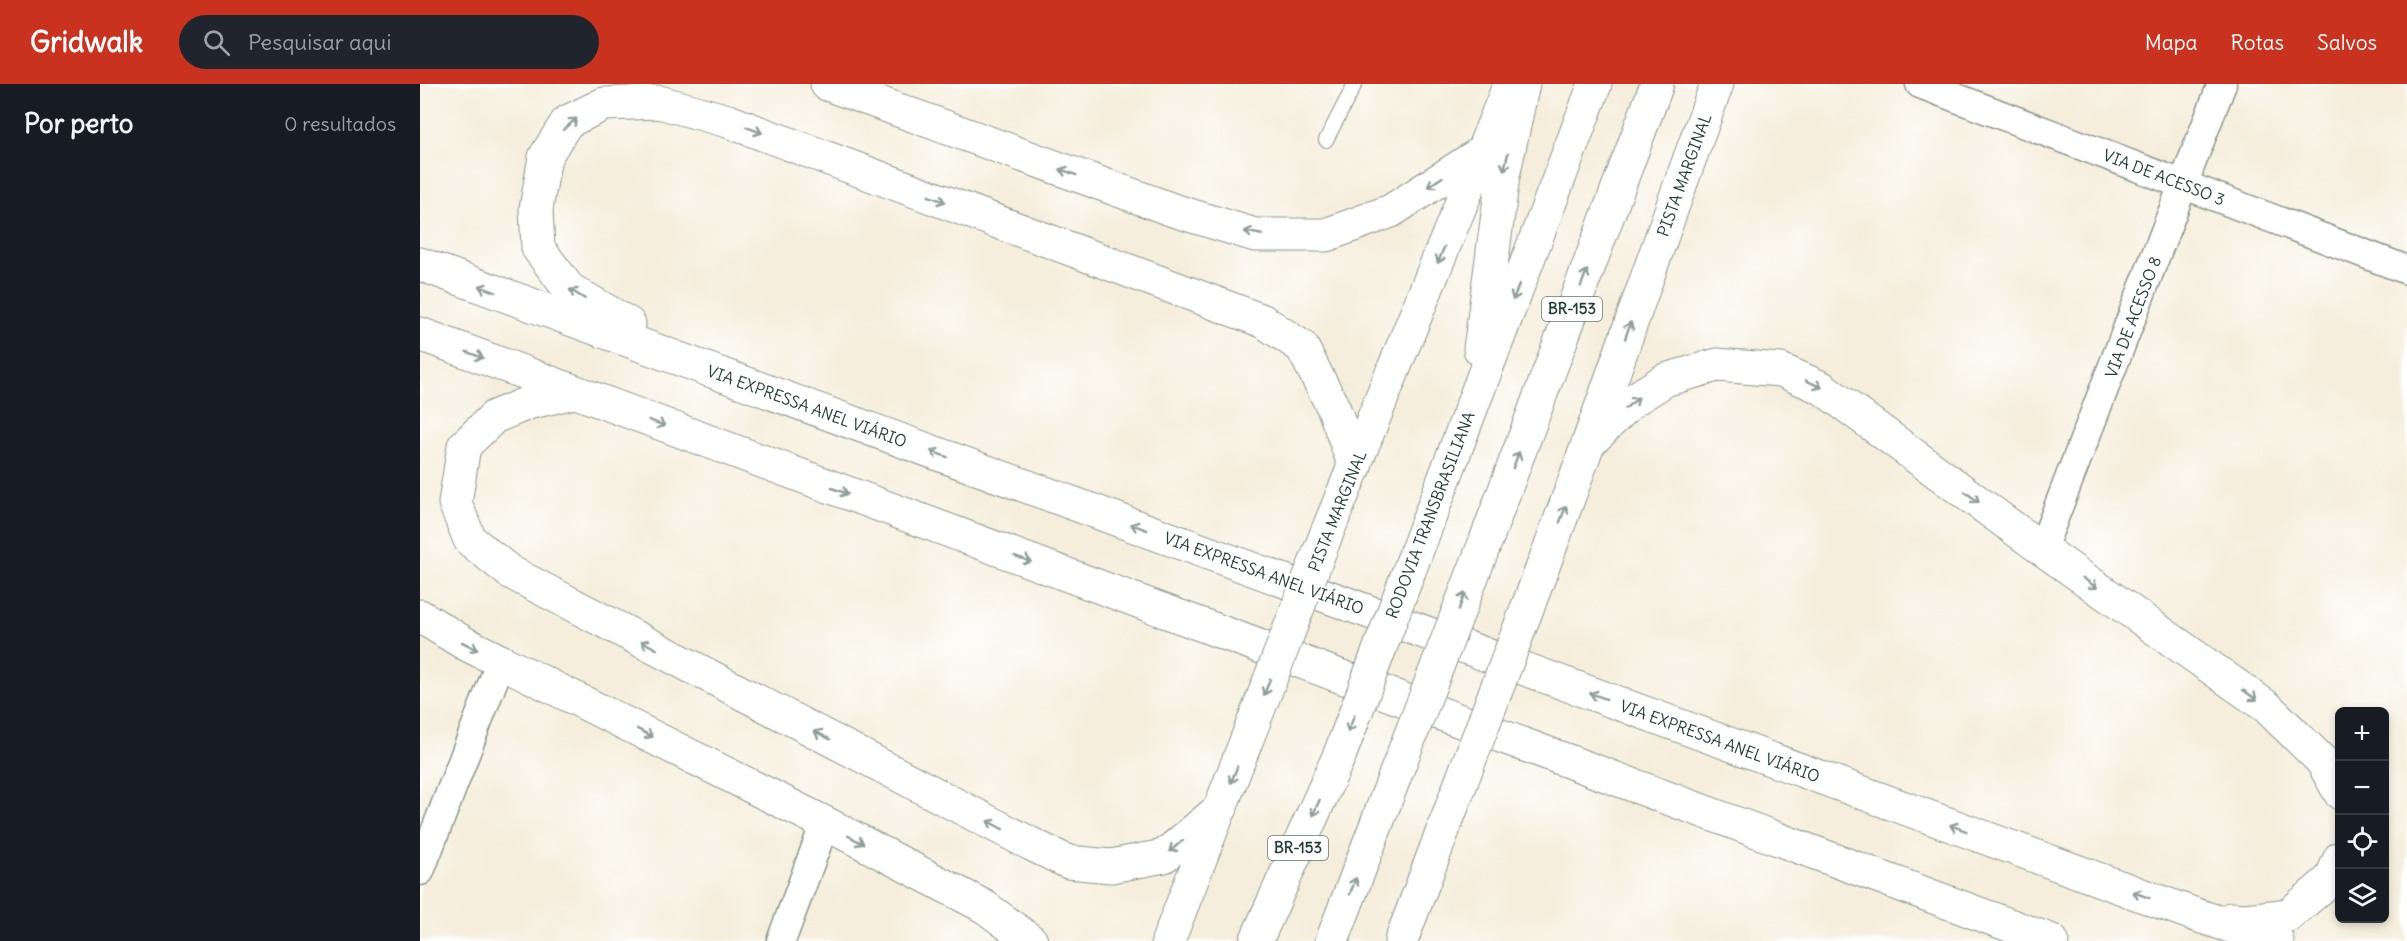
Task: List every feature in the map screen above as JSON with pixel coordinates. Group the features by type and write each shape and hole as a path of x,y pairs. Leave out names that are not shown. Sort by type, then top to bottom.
{"main road":[{"path":"827,84 1173,210 1255,235 1326,235 1391,211 1484,151"},
{"name":"PISTA MARGINAL","path":"1168,941 1326,535 1510,84"},
{"path":"1474,402 1503,176 1523,84"},
{"name":"RODOVIA TRANSBRASILIANA","path":"1256,941 1340,754 1595,84"},
{"name":"BR-153","path":"1332,941 1488,535 1656,84"},
{"name":"PISTA MARGINAL","path":"1401,941 1589,443 1666,221 1718,84"},
{"path":"700,366 569,289 538,248 536,209 545,157 567,122 604,104 659,102 728,121 1263,321 1302,347 1334,409 1354,467"},
{"name":"VIA EXPRESSA ANEL VIÁRIO","path":"420,264 2196,915 2277,941"},
{"path":"420,334 2052,941"},
{"path":"1589,443 1632,402 1665,381 1718,365 1781,370 1822,388 2042,549 2267,707 2322,761 2335,784"},
{"path":"574,392 528,403 494,417 464,446 455,503 470,540 510,572 1068,862 1111,866 1164,856 1221,808"},
{"path":"420,616 464,643 825,823 985,907 1031,941"},
{"path":"2196,915 2247,920 2289,915 2331,879 2335,869"}],"street":[{"name":"VIA DE ACESSO 3","path":"1920,84 2407,270"},
{"name":"VIA DE ACESSO 8","path":"2042,549 2222,84"},
{"path":"420,871 501,661"},
{"path":"781,941 825,823"}],"lane":[{"path":"1326,140 1355,84"}]}
